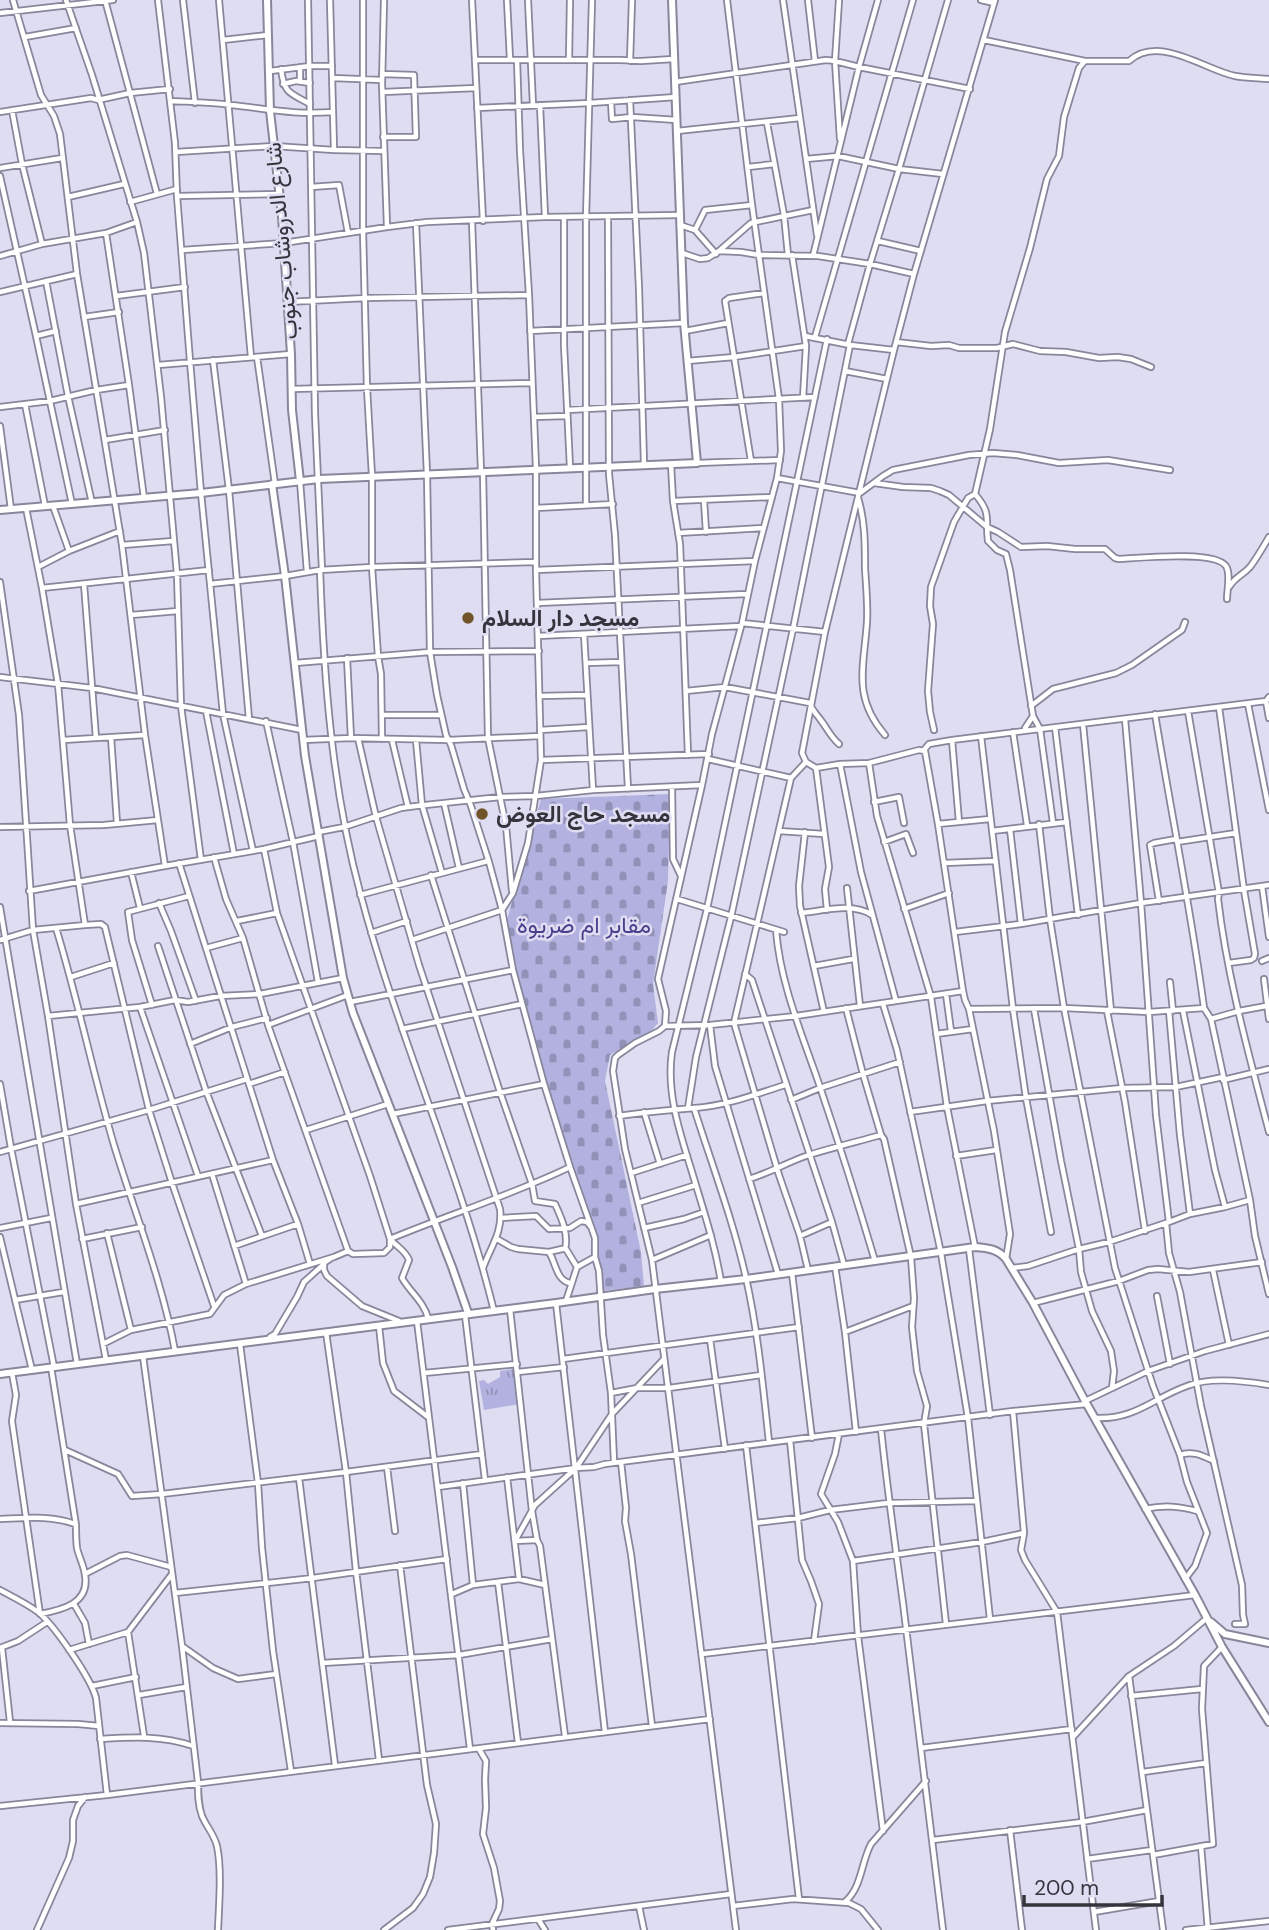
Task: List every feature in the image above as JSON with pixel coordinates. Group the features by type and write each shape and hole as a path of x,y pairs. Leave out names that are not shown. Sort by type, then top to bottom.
{"street":[{"path":"13,0 41,95 57,123 60,134 77,274 116,501 164,866"},
{"path":"105,0 157,194"},
{"path":"0,13 67,2 113,0"},
{"path":"159,0 176,152 177,196 201,493 223,714 253,851"},
{"path":"183,0 195,103"},
{"path":"228,0 219,0 254,357 285,576 303,740 343,978 467,1314 485,1480"},
{"name":"شارع الدروشاب جنوب","path":"267,0 270,111 284,243 291,389 300,481"},
{"path":"308,0 315,389 324,660 331,739 344,827 360,895 390,996 465,1210 494,1311"},
{"path":"330,0 334,150"},
{"path":"363,0 363,231 372,476 372,567 380,667 382,738"},
{"path":"384,0 382,77 387,227"},
{"path":"472,0 483,221"},
{"path":"507,0 510,59"},
{"path":"528,0 533,105"},
{"path":"569,60 570,0"},
{"path":"586,505 586,218 592,0"},
{"path":"631,61 632,0"},
{"path":"672,0 685,327 697,463"},
{"path":"727,0 779,399 782,441 780,460 712,734 658,979 666,1011 664,1026 615,1058 613,1071 619,1116 652,1260 736,1930"},
{"path":"783,0 818,237"},
{"path":"808,0 815,61"},
{"path":"839,0 835,61 840,143"},
{"path":"813,256 878,0"},
{"path":"815,337 913,0"},
{"path":"769,1442 756,1333 746,1279 734,1234 691,1108 696,1057 707,1025 793,629 849,344 948,0"},
{"path":"981,0 995,1 896,342 825,632 802,753 806,762 816,768 869,763 924,750 929,744 952,740 1248,704 1267,699 1269,718"},
{"path":"67,2 137,222 150,290 177,574 181,706 201,860"},
{"path":"25,37 76,28"},
{"path":"223,40 269,35"},
{"path":"984,40 1084,61 1129,61 1136,54 1147,52 1176,54 1233,76 1269,79"},
{"path":"475,60 674,59"},
{"path":"412,940 502,910 513,893 528,843 541,760 536,468 517,60"},
{"path":"675,82 815,61 835,61 970,89"},
{"path":"1053,823 1040,729 1031,706 1008,562 1006,554 988,541 988,514 975,494 990,429 1004,332 1048,179 1059,156 1064,117 1079,68 1084,61"},
{"path":"270,71 332,66"},
{"path":"300,67 300,81"},
{"path":"281,69 283,84 290,93 310,104"},
{"path":"333,78 414,75 416,137 383,137"},
{"path":"283,84 300,81 310,83"},
{"path":"383,92 476,88"},
{"path":"0,112 170,89"},
{"path":"477,108 676,97"},
{"path":"630,100 644,464"},
{"path":"171,101 229,104 310,114 333,112"},
{"path":"611,102 612,119 632,117 677,120"},
{"path":"540,105 545,217"},
{"path":"12,110 42,244"},
{"path":"677,131 800,118"},
{"path":"767,122 806,346 803,398"},
{"path":"176,152 274,146 384,151"},
{"path":"806,159 838,156 899,169 944,174"},
{"path":"0,168 62,158"},
{"path":"748,167 774,164"},
{"path":"0,176 72,504"},
{"path":"68,197 124,184"},
{"path":"311,187 340,186 348,233"},
{"path":"130,202 177,189"},
{"path":"177,196 280,194"},
{"path":"695,230 705,210 752,205"},
{"path":"682,253 704,259 718,253 755,222 813,210"},
{"path":"182,250 284,243 416,223 680,215"},
{"path":"564,217 564,330 570,467"},
{"path":"608,218 610,465 628,789"},
{"path":"472,221 482,471 488,738 506,831 513,893"},
{"path":"0,256 42,244 106,233 137,222"},
{"path":"416,223 430,652 441,715 502,910 513,970 544,1084 596,1242 595,1257 612,1414 652,1726"},
{"path":"680,225 695,230 718,253 813,256 870,264 914,274"},
{"path":"106,233 144,498"},
{"path":"877,241 921,251"},
{"path":"0,292 77,274"},
{"path":"46,281 92,503"},
{"path":"116,296 185,287"},
{"path":"751,461 725,305 727,299 764,293"},
{"path":"287,302 529,295"},
{"path":"84,317 119,312"},
{"path":"530,331 640,326 685,327 728,323"},
{"path":"36,336 56,331"},
{"path":"804,335 894,350"},
{"path":"721,1282 711,1235 675,1109 670,1075 672,1052 707,909 827,339"},
{"path":"896,342 959,348 1013,344 1040,351 1131,359 1151,366"},
{"path":"687,361 806,346"},
{"path":"158,365 291,354"},
{"path":"213,360 229,490 249,719"},
{"path":"845,371 887,379"},
{"path":"291,389 532,383"},
{"path":"0,408 129,385"},
{"path":"534,418 585,409 815,397"},
{"path":"25,404 49,506 69,551"},
{"path":"0,426 11,509"},
{"path":"105,440 165,430"},
{"path":"859,495 893,470 993,453 1059,463 1108,460 1170,470"},
{"path":"0,510 201,493 319,479 780,460"},
{"path":"671,463 681,564 688,755"},
{"path":"777,478 859,495"},
{"path":"300,481 307,572"},
{"path":"874,483 936,489 948,495 986,527 1021,547 1105,549 1119,559 1209,557 1219,560 1228,572 1227,599"},
{"path":"934,730 928,691 933,624 930,606 932,587 946,543 968,498 975,494"},
{"path":"859,495 864,523 867,620 862,681 865,702 873,721 885,734"},
{"path":"673,501 772,497"},
{"path":"704,500 706,531"},
{"path":"536,508 614,504"},
{"path":"26,509 58,684 70,825 85,925"},
{"path":"678,533 763,528"},
{"path":"38,567 69,551 120,531"},
{"path":"1227,590 1235,578 1252,565 1269,537"},
{"path":"122,545 173,541"},
{"path":"536,570 755,561"},
{"path":"210,584 321,570 536,562"},
{"path":"42,588 209,570"},
{"path":"0,582 15,678 33,930 76,1204 106,1360"},
{"path":"84,584 96,738"},
{"path":"537,603 747,594"},
{"path":"131,615 178,611"},
{"path":"1031,706 1053,690 1116,673 1132,665 1182,630 1185,622"},
{"path":"538,636 741,624 825,632"},
{"path":"0,628 7,628"},
{"path":"584,634 593,790"},
{"path":"295,663 430,652 539,651"},
{"path":"347,658 351,738"},
{"path":"586,663 621,662"},
{"path":"0,677 92,688 302,730"},
{"path":"686,691 725,687 810,703"},
{"path":"539,696 587,695"},
{"path":"810,703 813,712 839,744"},
{"path":"1248,704 1269,810"},
{"path":"1219,707 1255,956 1251,960 1229,963"},
{"path":"206,711 234,854"},
{"path":"1188,711 1219,893 1222,932 1269,1132"},
{"path":"1155,714 1198,956 1204,1008 1211,1019 1269,1294"},
{"path":"382,715 441,715"},
{"path":"1027,730 1025,728 1033,716"},
{"path":"1125,719 1170,1253 1196,1383 1242,1585 1245,1624 1235,1624"},
{"path":"266,722 293,842 318,982"},
{"path":"1083,724 1109,1011 1144,1231"},
{"path":"303,740 448,740 589,727"},
{"path":"1055,727 1078,915"},
{"path":"1013,732 1027,825"},
{"path":"63,740 145,735"},
{"path":"981,736 1013,1009 1026,1098 1051,1231"},
{"path":"111,737 117,823"},
{"path":"358,738 376,817 426,987 497,1199 501,1218 497,1239 483,1268"},
{"path":"392,740 408,807"},
{"path":"416,740 422,805 442,873"},
{"path":"952,740 959,822"},
{"path":"924,750 963,991 973,1028 1010,1234 1006,1259"},
{"path":"541,760 688,755 708,757 791,778"},
{"path":"806,762 791,778 734,1023 808,1270"},
{"path":"869,763 874,803 884,842 931,997 972,1248 990,1415"},
{"path":"840,764 860,868 896,1001"},
{"path":"816,768 829,867 825,889 827,910"},
{"path":"29,891 264,849 408,807 593,790 702,785"},
{"path":"672,787 673,859 681,876"},
{"path":"874,803 900,797 904,823"},
{"path":"444,803 459,868"},
{"path":"938,824 990,819"},
{"path":"0,827 104,825 158,820"},
{"path":"992,831 1067,822"},
{"path":"1039,824 1064,1008 1109,1242 1148,1371 1180,1455 1206,1538 1195,1566 1185,1579"},
{"path":"1010,828 1021,924"},
{"path":"779,831 824,834"},
{"path":"804,832 799,886 801,914 824,1012"},
{"path":"1158,901 1150,845 1236,833"},
{"path":"884,842 906,834 913,853"},
{"path":"264,849 277,913 390,1240 406,1253 409,1260 402,1278 423,1305 428,1318"},
{"path":"214,857 226,899 243,939 268,1025 348,1251 353,1254 381,1254 388,1251 390,1240"},
{"path":"360,895 488,861"},
{"path":"944,863 995,861"},
{"path":"179,863 273,1160 298,1224 310,1264"},
{"path":"131,872 140,908"},
{"path":"430,875 532,1184 535,1201 555,1204 564,1227 567,1241 565,1249 577,1267"},
{"path":"955,932 1269,885"},
{"path":"1262,886 1269,937"},
{"path":"847,888 859,1006"},
{"path":"904,909 949,893"},
{"path":"152,1005 132,940 128,915 130,910 190,896"},
{"path":"677,898 784,932"},
{"path":"159,903 172,931 196,1001"},
{"path":"0,908 3,939 77,1364"},
{"path":"801,914 848,908 873,915"},
{"path":"237,921 277,913"},
{"path":"371,933 407,921"},
{"path":"3,939 33,930 101,924 105,927 149,1110 214,1307"},
{"path":"56,928 107,1122 170,1321 175,1351"},
{"path":"776,930 778,952 796,1016 876,1261"},
{"path":"205,948 243,939"},
{"path":"158,946 206,1091 262,1236"},
{"path":"1262,961 1269,958"},
{"path":"814,966 853,959"},
{"path":"71,977 114,963"},
{"path":"268,1025 349,999 390,996 513,970"},
{"path":"745,974 752,980 844,1265"},
{"path":"48,1016 141,1007 175,1000 188,1002 220,996 260,994 343,978"},
{"path":"1264,979 1268,994 1266,1006 1269,1019"},
{"path":"1170,982 1176,1087 1191,1214"},
{"path":"664,1026 734,1023 796,1016 963,991"},
{"path":"946,994 951,1031"},
{"path":"402,1029 522,1004"},
{"path":"883,1004 900,1062 942,1253 968,1418 990,1619"},
{"path":"1211,1019 1266,1006"},
{"path":"141,1007 198,1176"},
{"path":"846,1008 884,1139 911,1257 912,1327 917,1371 928,1410 925,1424 946,1624"},
{"path":"969,1009 1064,1008 1149,1012 1204,1008"},
{"path":"1034,1009 1086,1289 1092,1311 1111,1351 1114,1371 1112,1388"},
{"path":"1183,1011 1225,1207"},
{"path":"190,1044 232,1027 267,1018"},
{"path":"707,1025 715,1066 778,1274"},
{"path":"936,1034 973,1028"},
{"path":"791,1100 900,1062"},
{"path":"910,1112 987,1101 1122,1088 1176,1087 1269,1069"},
{"path":"0,1152 206,1091 285,1072"},
{"path":"0,1084 53,1367 77,1546 86,1583 83,1594 74,1604 40,1614"},
{"path":"393,1114 544,1084"},
{"path":"619,1116 727,1102 785,1085"},
{"path":"306,1130 389,1104"},
{"path":"644,1112 660,1164"},
{"path":"750,1179 810,1155 881,1135"},
{"path":"956,1156 996,1150"},
{"path":"631,1173 687,1155"},
{"path":"76,1204 273,1160"},
{"path":"390,1240 434,1220 497,1199 570,1167"},
{"path":"212,1174 246,1284"},
{"path":"638,1203 696,1185"},
{"path":"1012,1268 1028,1266 1109,1242 1191,1214 1250,1200"},
{"path":"643,1228 704,1212"},
{"path":"501,1218 536,1216 549,1229 570,1228 581,1221 587,1222 593,1229"},
{"path":"0,1228 51,1218"},
{"path":"800,1236 832,1223"},
{"path":"234,1246 298,1224"},
{"path":"82,1239 142,1227"},
{"path":"107,1233 131,1330"},
{"path":"652,1260 711,1235"},
{"path":"0,1237 32,1370"},
{"path":"497,1239 514,1248 548,1252 565,1249"},
{"path":"0,1374 972,1248 995,1250 1006,1259 1033,1303 1222,1647 1266,1711 1269,1722"},
{"path":"103,1344 131,1330 210,1314 224,1295 246,1284 348,1251"},
{"path":"548,1252 557,1266 560,1279 571,1283"},
{"path":"260,1340 275,1335 304,1282 334,1256"},
{"path":"566,1301 577,1267 595,1257"},
{"path":"1033,1303 1119,1281 1148,1270 1213,1270 1262,1262"},
{"path":"324,1263 327,1276 362,1306 401,1322"},
{"path":"835,1266 856,1432"},
{"path":"1213,1270 1229,1345"},
{"path":"792,1273 812,1438"},
{"path":"1265,1273 1269,1282"},
{"path":"15,1300 63,1292"},
{"path":"1157,1296 1170,1364"},
{"path":"556,1303 605,1732"},
{"path":"845,1332 913,1306"},
{"path":"510,1309 532,1511 540,1546 565,1736"},
{"path":"417,1320 470,1749"},
{"path":"379,1325 383,1363 394,1391 430,1420"},
{"path":"563,1360 799,1327"},
{"path":"326,1332 346,1472 379,1760"},
{"path":"439,1487 769,1442 1086,1403 1148,1371 1269,1334"},
{"path":"710,1339 725,1449"},
{"path":"240,1343 258,1483 276,1674 291,1771"},
{"path":"143,1356 182,1646 198,1782 198,1803 217,1847 218,1930"},
{"path":"515,1541 535,1505 576,1468 612,1414 665,1358"},
{"path":"424,1373 517,1364"},
{"path":"518,1372 564,1367"},
{"path":"12,1372 16,1395 12,1421 40,1614"},
{"path":"611,1393 761,1375"},
{"path":"1094,1418 1110,1419 1140,1410 1196,1383 1252,1382 1269,1385"},
{"path":"1013,1411 1024,1533 1021,1550 1057,1612 1096,1930"},
{"path":"881,1429 888,1503 922,1748 943,1930"},
{"path":"839,1434 821,1494 846,1538 853,1561 858,1636 883,1831"},
{"path":"790,1440 802,1560 819,1604 814,1641"},
{"path":"746,1445 799,1899"},
{"path":"65,1449 118,1474 132,1496 258,1483 482,1454"},
{"path":"1180,1455 1195,1453 1215,1462"},
{"path":"387,1467 395,1531"},
{"path":"507,1477 519,1579"},
{"path":"299,1478 335,1765"},
{"path":"463,1483 473,1585"},
{"path":"755,1523 888,1503 977,1501"},
{"path":"1145,1509 1172,1506 1198,1511"},
{"path":"0,1520 63,1520 76,1525"},
{"path":"853,1561 1024,1533"},
{"path":"515,1541 537,1540"},
{"path":"85,1574 127,1555 172,1567"},
{"path":"175,1593 266,1584 447,1559"},
{"path":"384,1930 413,1908 423,1894 434,1853 436,1824 427,1785 400,1565"},
{"path":"69,1650 128,1632 172,1574"},
{"path":"452,1594 473,1585 519,1579 545,1585"},
{"path":"498,1582 518,1743"},
{"path":"0,1590 40,1614 69,1650 92,1686 96,1698 107,1795"},
{"path":"702,1654 1195,1595"},
{"path":"74,1604 85,1623 89,1644"},
{"path":"1207,1618 1225,1634 1269,1643"},
{"path":"1073,1738 1129,1676 1174,1646 1207,1618"},
{"path":"10,1722 1,1648 18,1641 47,1622"},
{"path":"128,1632 144,1736"},
{"path":"322,1663 459,1655 552,1639"},
{"path":"182,1646 213,1668 237,1679 276,1674"},
{"path":"1087,1860 1213,1844 1202,1689 1204,1666 1222,1647"},
{"path":"1129,1676 1163,1930"},
{"path":"92,1686 136,1678"},
{"path":"139,1695 186,1686"},
{"path":"1131,1696 1202,1689"},
{"path":"0,1806 710,1719"},
{"path":"0,1723 99,1726"},
{"path":"922,1748 1072,1729"},
{"path":"100,1739 144,1736 178,1740 193,1746"},
{"path":"478,1748 486,1761 483,1834 494,1868 500,1901 492,1927"},
{"path":"1143,1772 1206,1763"},
{"path":"845,1902 856,1887 866,1854 926,1780"},
{"path":"37,1930 69,1858 73,1841 73,1820 78,1806 86,1796"},
{"path":"933,1840 1082,1822 1147,1810"},
{"path":"1010,1830 1022,1930"},
{"path":"1201,1846 1209,1929"},
{"path":"448,1930 492,1927 731,1894"},
{"path":"733,1906 799,1899 845,1902 858,1906 878,1930"},
{"path":"1094,1912 1159,1901"},
{"path":"639,1906 644,1930"},
{"path":"537,1919 545,1930"},
{"path":"1186,1930 1269,1921"}],"green space":[{"name":"مقابر ام ضريوة","path":"670,794 668,881 653,984 658,1023 652,1030 610,1055 605,1081 641,1252 644,1286 601,1291 596,1235 551,1101 505,927 541,799"},
{"path":"513,1369 519,1404 484,1410 479,1381 484,1380 488,1384 500,1377 500,1371"}],"place":[{"name":"مسجد دار السلام","path":"468,618"},
{"name":"مسجد حاج العوض","path":"482,814"}]}
